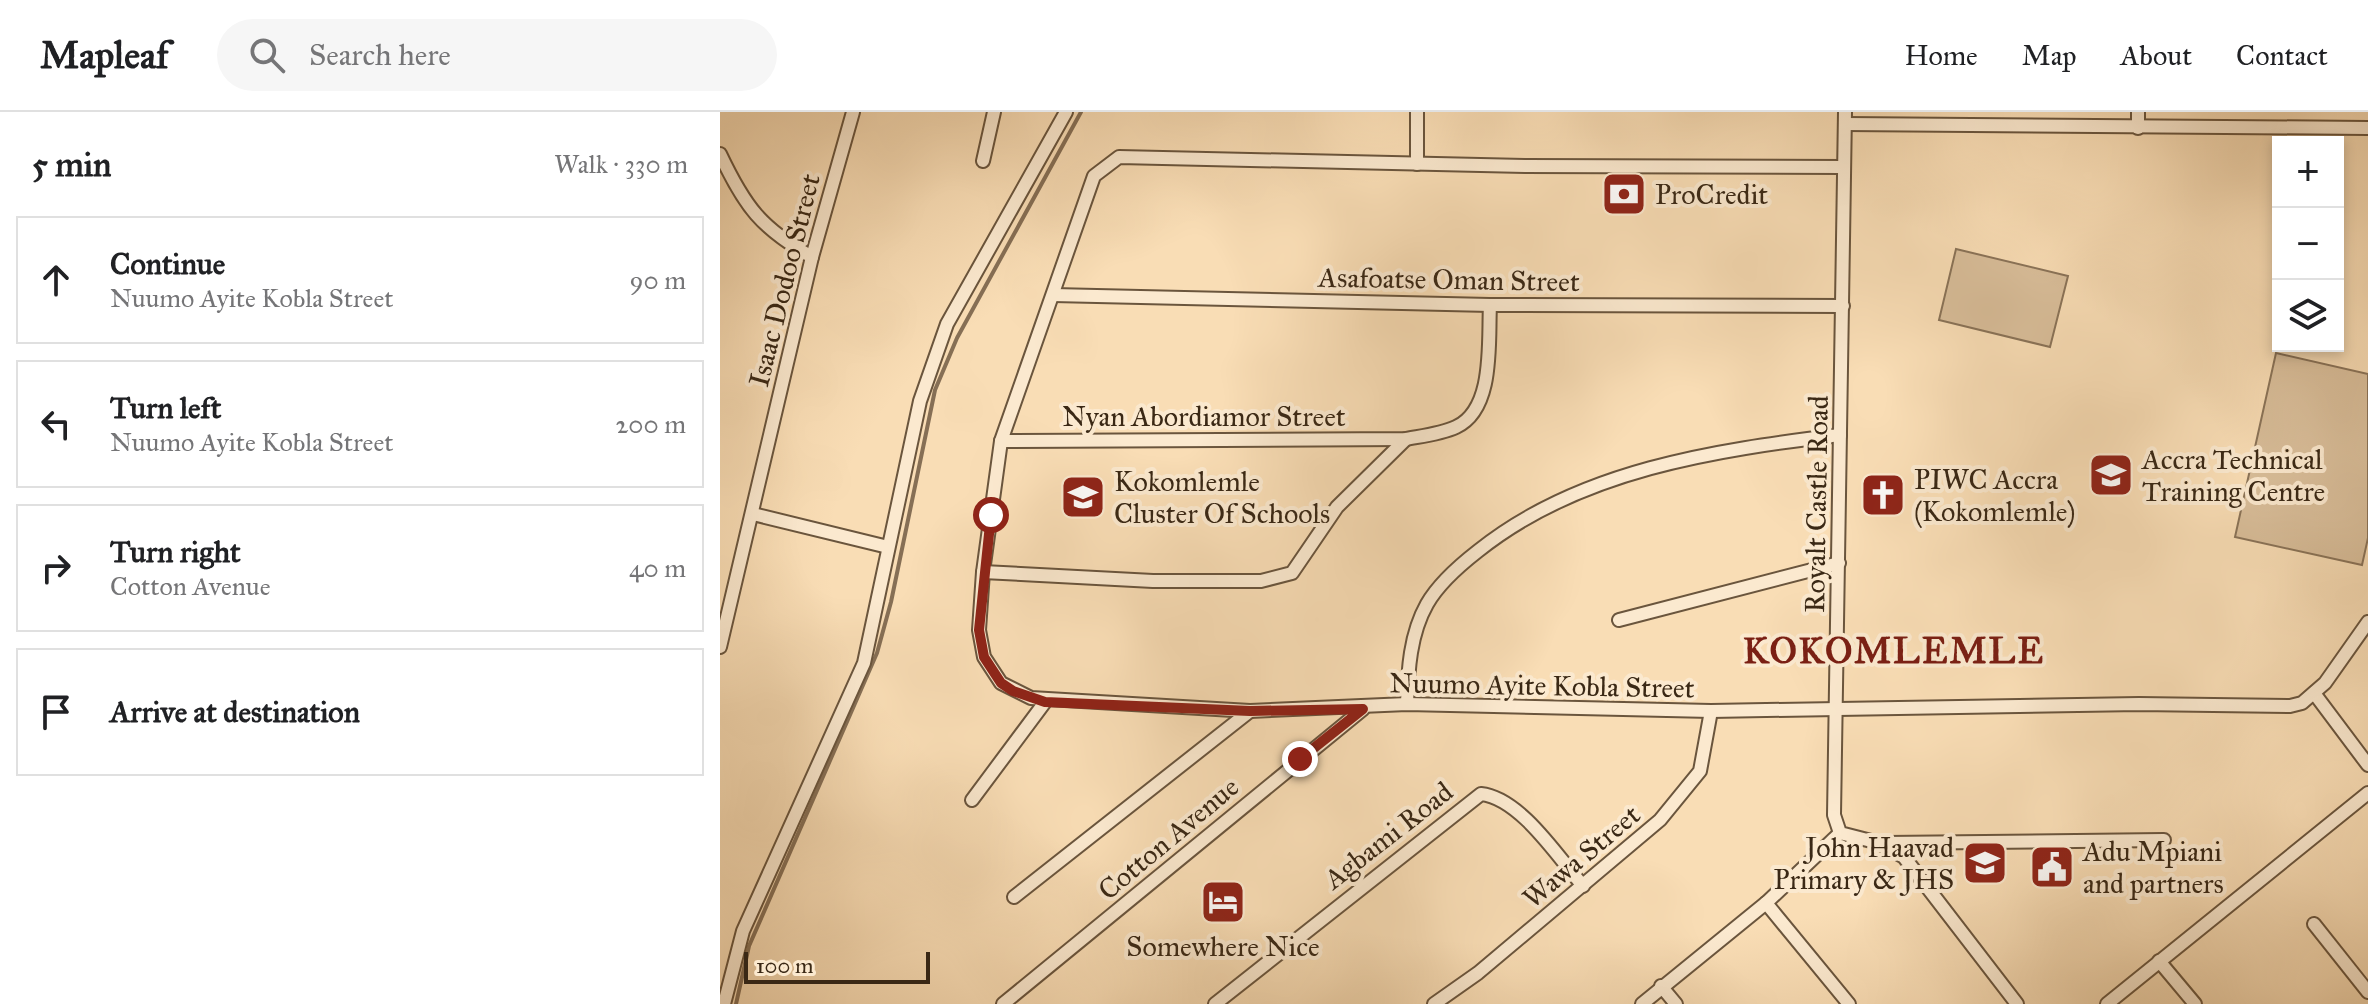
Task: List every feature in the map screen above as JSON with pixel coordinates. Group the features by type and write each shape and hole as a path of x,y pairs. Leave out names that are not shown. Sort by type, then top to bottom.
{"street":[{"name":"Isaac Dodoo Street","path":"720,647 812,257 853,112"},
{"path":"983,161 994,112"},
{"path":"724,1004 743,931 864,663 920,401 947,324 1066,112"},
{"path":"1417,112 1417,164 1843,167"},
{"path":"2005,112 2005,127"},
{"path":"2138,112 2138,128"},
{"path":"1845,118 2005,127 2368,128"},
{"name":"Royalt Castle Road","path":"1840,833 1834,815 1845,118"},
{"path":"720,154 746,205 759,222 780,239 812,257"},
{"name":"Nuumo Ayite Kobla Street","path":"1417,164 1119,157 1094,176 1001,441 983,572 979,630 984,657 1001,683 1045,702 1250,711 1363,709 1407,704 1711,711 2139,704 2264,707 2302,703 2314,693"},
{"name":"Asafoatse Oman Street","path":"1053,295 1490,305 1843,306"},
{"name":"Nyan Abordiamor Street","path":"1001,441 1406,439 1456,427 1476,408 1484,389 1490,305"},
{"path":"1407,704 1409,656 1427,604 1458,567 1499,534 1546,508 1623,477 1681,459 1840,435"},
{"path":"983,572 1230,581 1261,581 1292,573 1337,507 1406,439"},
{"path":"753,514 888,547"},
{"path":"1619,620 1839,563"},
{"path":"2368,622 2314,693 2368,765"},
{"path":"972,800 1045,702"},
{"name":"Cotton Avenue","path":"1003,1004 1363,709"},
{"path":"1014,897 1250,711"},
{"name":"Wawa Street","path":"1434,1004 1478,973 1660,820 1700,771 1711,711"},
{"path":"2107,1004 2368,793"},
{"name":"Agbami Road","path":"1215,1004 1481,794 1494,795 1512,805 1583,886"},
{"path":"1642,1004 1766,903 1840,833 1879,843 1904,857 2017,1004"},
{"path":"1879,843 2164,840"},
{"path":"1766,903 1849,1004"},
{"path":"2314,924 2368,992"},
{"path":"2159,961 2195,1004"},
{"path":"1661,986 1676,1004"}],"shaded area":[{"path":"1956,249 2068,276 2050,347 1939,320"},
{"path":"2276,353 2368,374 2368,538 2362,565 2235,537"}],"waterway":[{"path":"736,1004 749,946 877,653 891,602 935,390 957,338 1081,112"}],"place":[{"name":"ProCredit","path":"1624,194"},
{"name":"Accra Technical Training Centre","path":"2111,475"},
{"name":"PIWC Accra (Kokomlemle)","path":"1883,495"},
{"name":"Kokomlemle Cluster Of Schools","path":"1083,497"},
{"name":"John Haavad Primary & JHS","path":"1985,863"},
{"name":"Adu Mpiani and partners","path":"2052,867"},
{"name":"Somewhere Nice","path":"1223,902"}],"district":[{"name":"KOKOMLEMLE","path":"1894,650"}],"route":[{"path":"991,515 979,630 984,657 1001,683 1013,691 1045,702 1250,711 1363,709 1300,759"}]}
